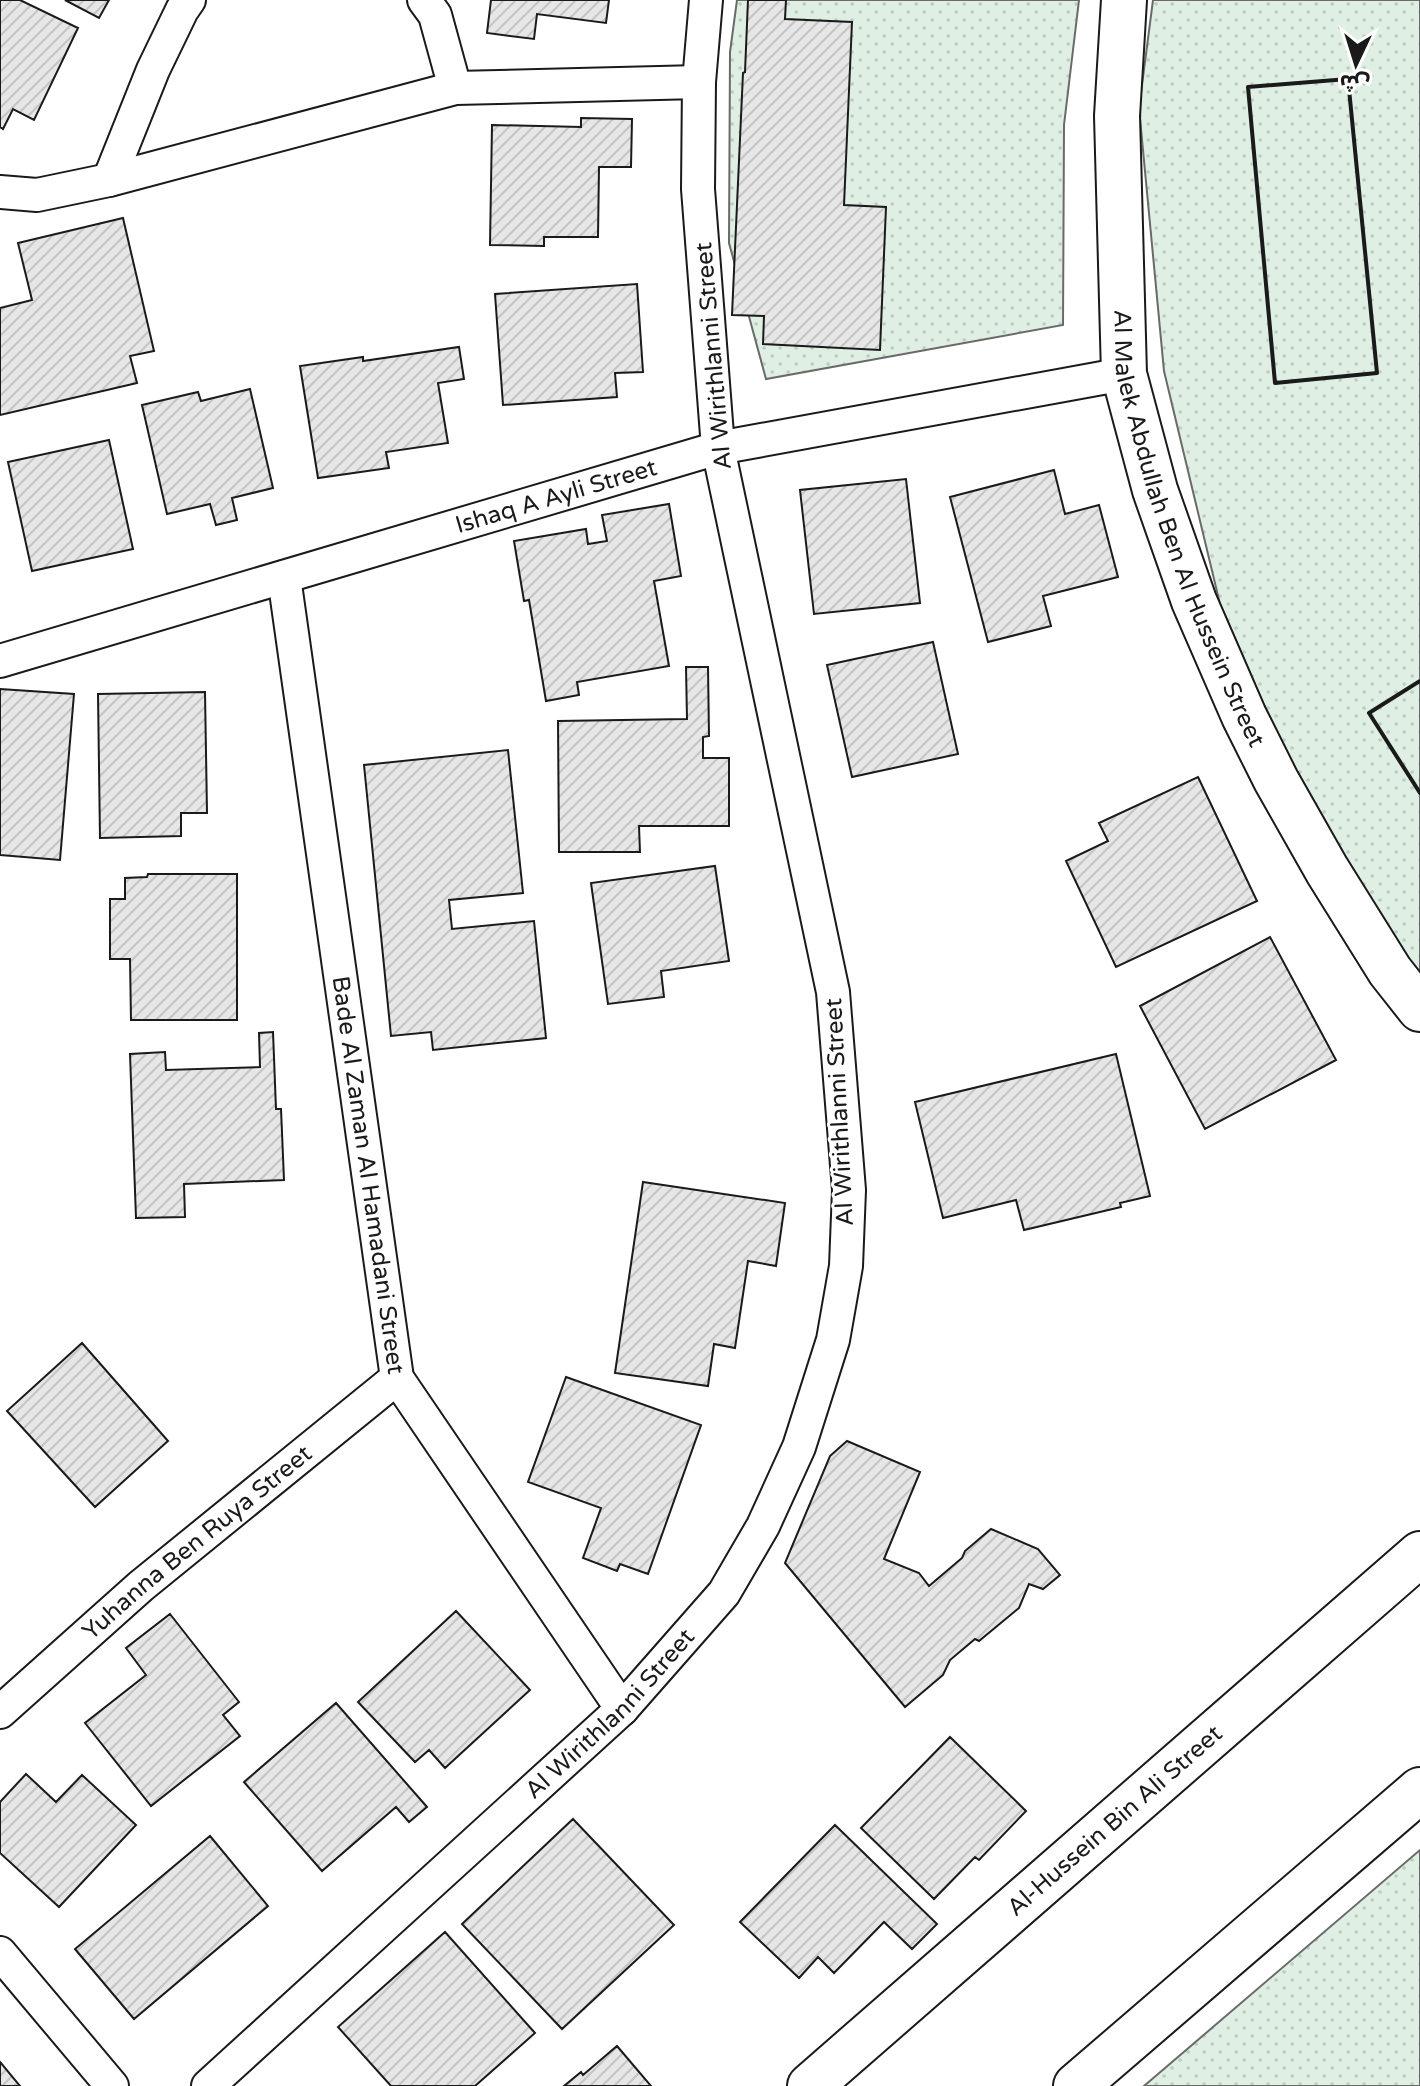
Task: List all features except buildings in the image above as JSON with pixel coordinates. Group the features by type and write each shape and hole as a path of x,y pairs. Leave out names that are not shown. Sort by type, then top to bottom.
{"main road":[{"name":"Al Malek Abdullah Ben Al Hussein Street","path":"1124,0 1117,116 1124,374 1155,490 1194,601 1244,716 1276,780 1390,971 1420,1009"},
{"name":"Al-Hussein Bin Ali Street","path":"810,2086 1420,1554"},
{"path":"1076,2086 1420,1790"}],"street":[{"path":"109,180 153,70 189,0"},
{"path":"424,0 435,15 455,88"},
{"name":"Al Wirithlanni Street","path":"208,2086 622,1709 724,1593 763,1526 799,1447 833,1340 846,1266 849,1190 833,992 718,448 698,189 699,82 706,0"},
{"path":"0,192 37,195 109,180 455,88 699,82"},
{"name":"Ishaq A Ayli Street","path":"0,661 718,448 1124,374"},
{"name":"Bade Al Zaman Al Hamadani Street","path":"284,577 397,1378 622,1709"},
{"name":"Yuhanna Ben Ruya Street","path":"0,1712 141,1586 397,1378"},
{"path":"0,1953 112,2086"}],"green space":[{"path":"737,0 1079,0 1064,125 1063,325 766,379 729,243 730,52"},
{"path":"1153,0 1420,0 1420,976 1304,797 1220,604 1164,371 1139,108"},
{"path":"1420,1850 1420,2086 1144,2086"}],"wall":[{"path":"1348,79 1377,373 1275,383 1248,87 1348,79"},
{"path":"1420,681 1369,713 1420,793"}]}
